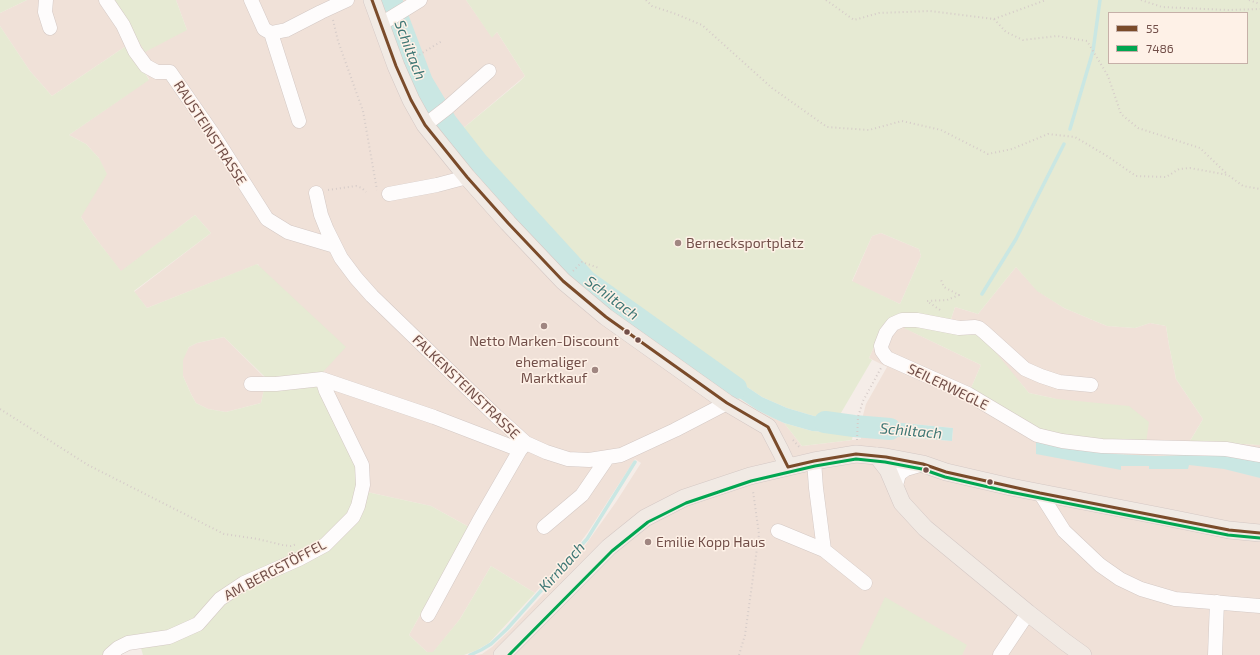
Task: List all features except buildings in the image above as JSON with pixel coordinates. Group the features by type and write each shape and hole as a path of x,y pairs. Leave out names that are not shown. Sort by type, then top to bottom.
{"main road":[{"path":"372,0 385,21 404,84 467,178 564,281 606,317 727,403 768,427 788,467"},
{"path":"502,655 609,547 645,518 684,498 750,476 788,467 809,456 856,454 877,456 923,464 946,472 1040,493 1229,530 1260,533"},
{"path":"877,456 888,470 902,503 925,528 1028,614 1084,655"}],"street":[{"path":"46,0 45,12 50,28"},
{"name":"RAUSTEINSTRASSE","path":"106,0 123,25 135,51 146,66 157,72 170,72 213,134 267,219 288,232 335,246"},
{"path":"251,0 264,29 271,33 286,30 347,0"},
{"path":"385,21 420,0"},
{"path":"271,33 299,121"},
{"path":"429,122 489,71"},
{"path":"383,192 437,185 467,178"},
{"name":"FALKENSTEINSTRASSE","path":"316,193 323,220 335,246 341,258 356,278 372,296 490,411 523,447 568,459 589,460 621,455 727,403"},
{"path":"886,358 882,352 881,346 886,333 893,324 902,320 918,320 959,328 975,327 979,328 1024,368 1059,382 1091,385"},
{"name":"SEILERWEGLE","path":"886,358 968,394 1037,435 1062,441 1102,446 1226,449 1260,455"},
{"path":"251,384 276,384 322,379 523,447 475,528 428,615"},
{"name":"AM BERGSTÖFFEL","path":"110,655 128,642 169,637 198,624 220,599 244,583 299,559 325,544 353,517 358,506 363,485 362,465 326,391 322,379"},
{"path":"809,456 816,488 824,550"},
{"path":"544,527 582,495 608,457"},
{"path":"895,489 899,474 906,469 923,464"},
{"path":"1040,493 1064,531 1100,565 1120,578 1142,589 1175,599 1260,606"},
{"path":"778,531 824,550 865,584"},
{"path":"1215,655 1217,602"},
{"path":"1000,655 1028,614"}],"path":[{"path":"646,0 652,6 702,25 772,88 827,127 869,130 902,121 941,130 988,154 1012,149 1048,134 1075,137 1107,156 1136,176 1166,177 1179,169 1190,168 1228,175"},
{"path":"826,0 854,20 879,13 930,11 994,19 1046,0"},
{"path":"1141,0 1162,7 1228,10 1260,9"},
{"path":"1249,0 1260,4"},
{"path":"330,8 338,41 363,111 383,192"},
{"path":"994,19 1006,32 1023,40 1057,36 1087,41 1108,76 1121,114 1138,128 1200,148 1228,175 1243,186 1260,189"},
{"path":"405,64 442,41"},
{"path":"316,193 336,188 356,186 362,188 366,192"},
{"path":"570,274 582,262 599,268"},
{"path":"941,280 944,287 959,295 947,300 927,301 945,313"},
{"path":"857,434 858,417 863,401 886,358"},
{"path":"0,410 88,465 224,534 258,539 282,546 291,546 301,543"},
{"path":"789,436 797,446 809,456"},
{"path":"740,655 745,635 759,534 750,476"}],"shaded area":[{"path":"27,0 114,0 187,30 176,0 383,0 410,74 422,101 435,120 520,221 573,277 603,301 741,400 757,410 784,423 802,446 861,439 861,434 952,441 953,428 862,419 866,404 887,367 869,358 878,338 895,315 915,313 950,322 955,307 978,314 1016,267 1038,291 1064,308 1107,326 1135,328 1150,323 1166,326 1176,379 1203,419 1190,441 1260,445 1260,655 477,655 482,654 492,647 510,630 574,561 616,502 641,463 635,459 588,532 573,552 535,593 491,566 460,619 433,653 427,652 409,635 469,527 431,506 367,492 258,264 147,308 134,292 211,233 195,215 121,272 81,217 99,158 86,144 69,135 149,79 129,44 52,96 30,71 0,26 0,13","holes":["904,328 1019,381 1029,393 1057,399 971,388 981,365"]},
{"path":"397,0 466,0 492,37 497,32 525,76 461,130 435,96 422,71 410,40 404,16"},
{"path":"881,233 919,249 921,256 900,304 852,282 872,236"},
{"path":"224,337 265,378 261,403 226,412 208,409 196,403 183,376 182,360 189,347 197,343"}],"green space":[{"path":"0,0 27,0 0,13"},
{"path":"114,0 176,0 187,30 145,52"},
{"path":"466,0 1260,0 1260,445 1190,441 1203,419 1176,379 1166,326 1150,323 1135,328 1107,326 1064,308 1037,291 1016,267 978,314 955,307 950,322 915,313 895,315 878,338 869,358 872,360 838,418 814,416 787,408 762,397 596,280 461,130 525,76 497,32 492,38","holes":["881,233 919,249 921,256 900,304 852,281 872,236"]},
{"path":"0,26 30,71 52,96 129,44 149,80 69,135 86,144 99,158 107,174 81,217 121,271 195,215 211,233 134,291 147,308 257,264 346,347 322,373 367,492 431,506 469,527 409,635 427,652 433,652 460,619 491,566 535,593 489,643 464,655 143,655 140,645 115,655 0,655","holes":["224,337 265,377 261,403 226,412 208,409 196,403 191,394 183,376 183,360 189,347 197,343"]},
{"path":"909,325 974,333 984,338 1029,393 1057,399 1129,406 1149,422 1146,443 1087,441 1050,433 1024,422 971,388 981,365 904,328"},
{"path":"784,423 812,431 853,434 852,440 802,446"},
{"path":"885,597 967,645 962,655 858,655"}],"water":[{"path":"716,366 762,397 787,408 814,416 854,420 853,434 812,431 784,423 773,418 757,410 708,377"},
{"path":"862,419 953,428 952,441 861,434"},
{"path":"1036,442 1115,454 1156,456 1226,454 1260,461 1260,478 1224,469 1189,465 1188,469 1149,469 1149,466 1121,466 1121,470 1036,454"}],"waterway":[{"name":"Schiltach","path":"391,0 422,82 446,122 478,163 586,281 736,388"},
{"path":"1070,129 1093,51 1100,0"},
{"path":"982,294 1016,239 1064,144"},
{"name":"Schiltach","path":"825,422 890,429"},
{"name":"Kirnbach","path":"470,655 491,644 507,629 587,539 635,462"}],"transit line":[{"name":"55","path":"372,0 396,66 411,100 425,125 467,177 563,281 606,317 727,403 768,427 788,467 856,454 886,457 923,464 946,472 1040,493 1229,530 1260,533"},
{"name":"7486","path":"509,655 612,551 648,522 686,503 751,481 815,466 856,459 885,462 922,469 945,477 1010,492 1228,535 1260,538"}],"place":[{"name":"Bernecksportplatz","path":"678,243"},
{"name":"Netto Marken-Discount","path":"544,326"},
{"name":"ehemaliger Marktkauf","path":"595,370"},
{"name":"Emilie Kopp Haus","path":"648,542"}]}
